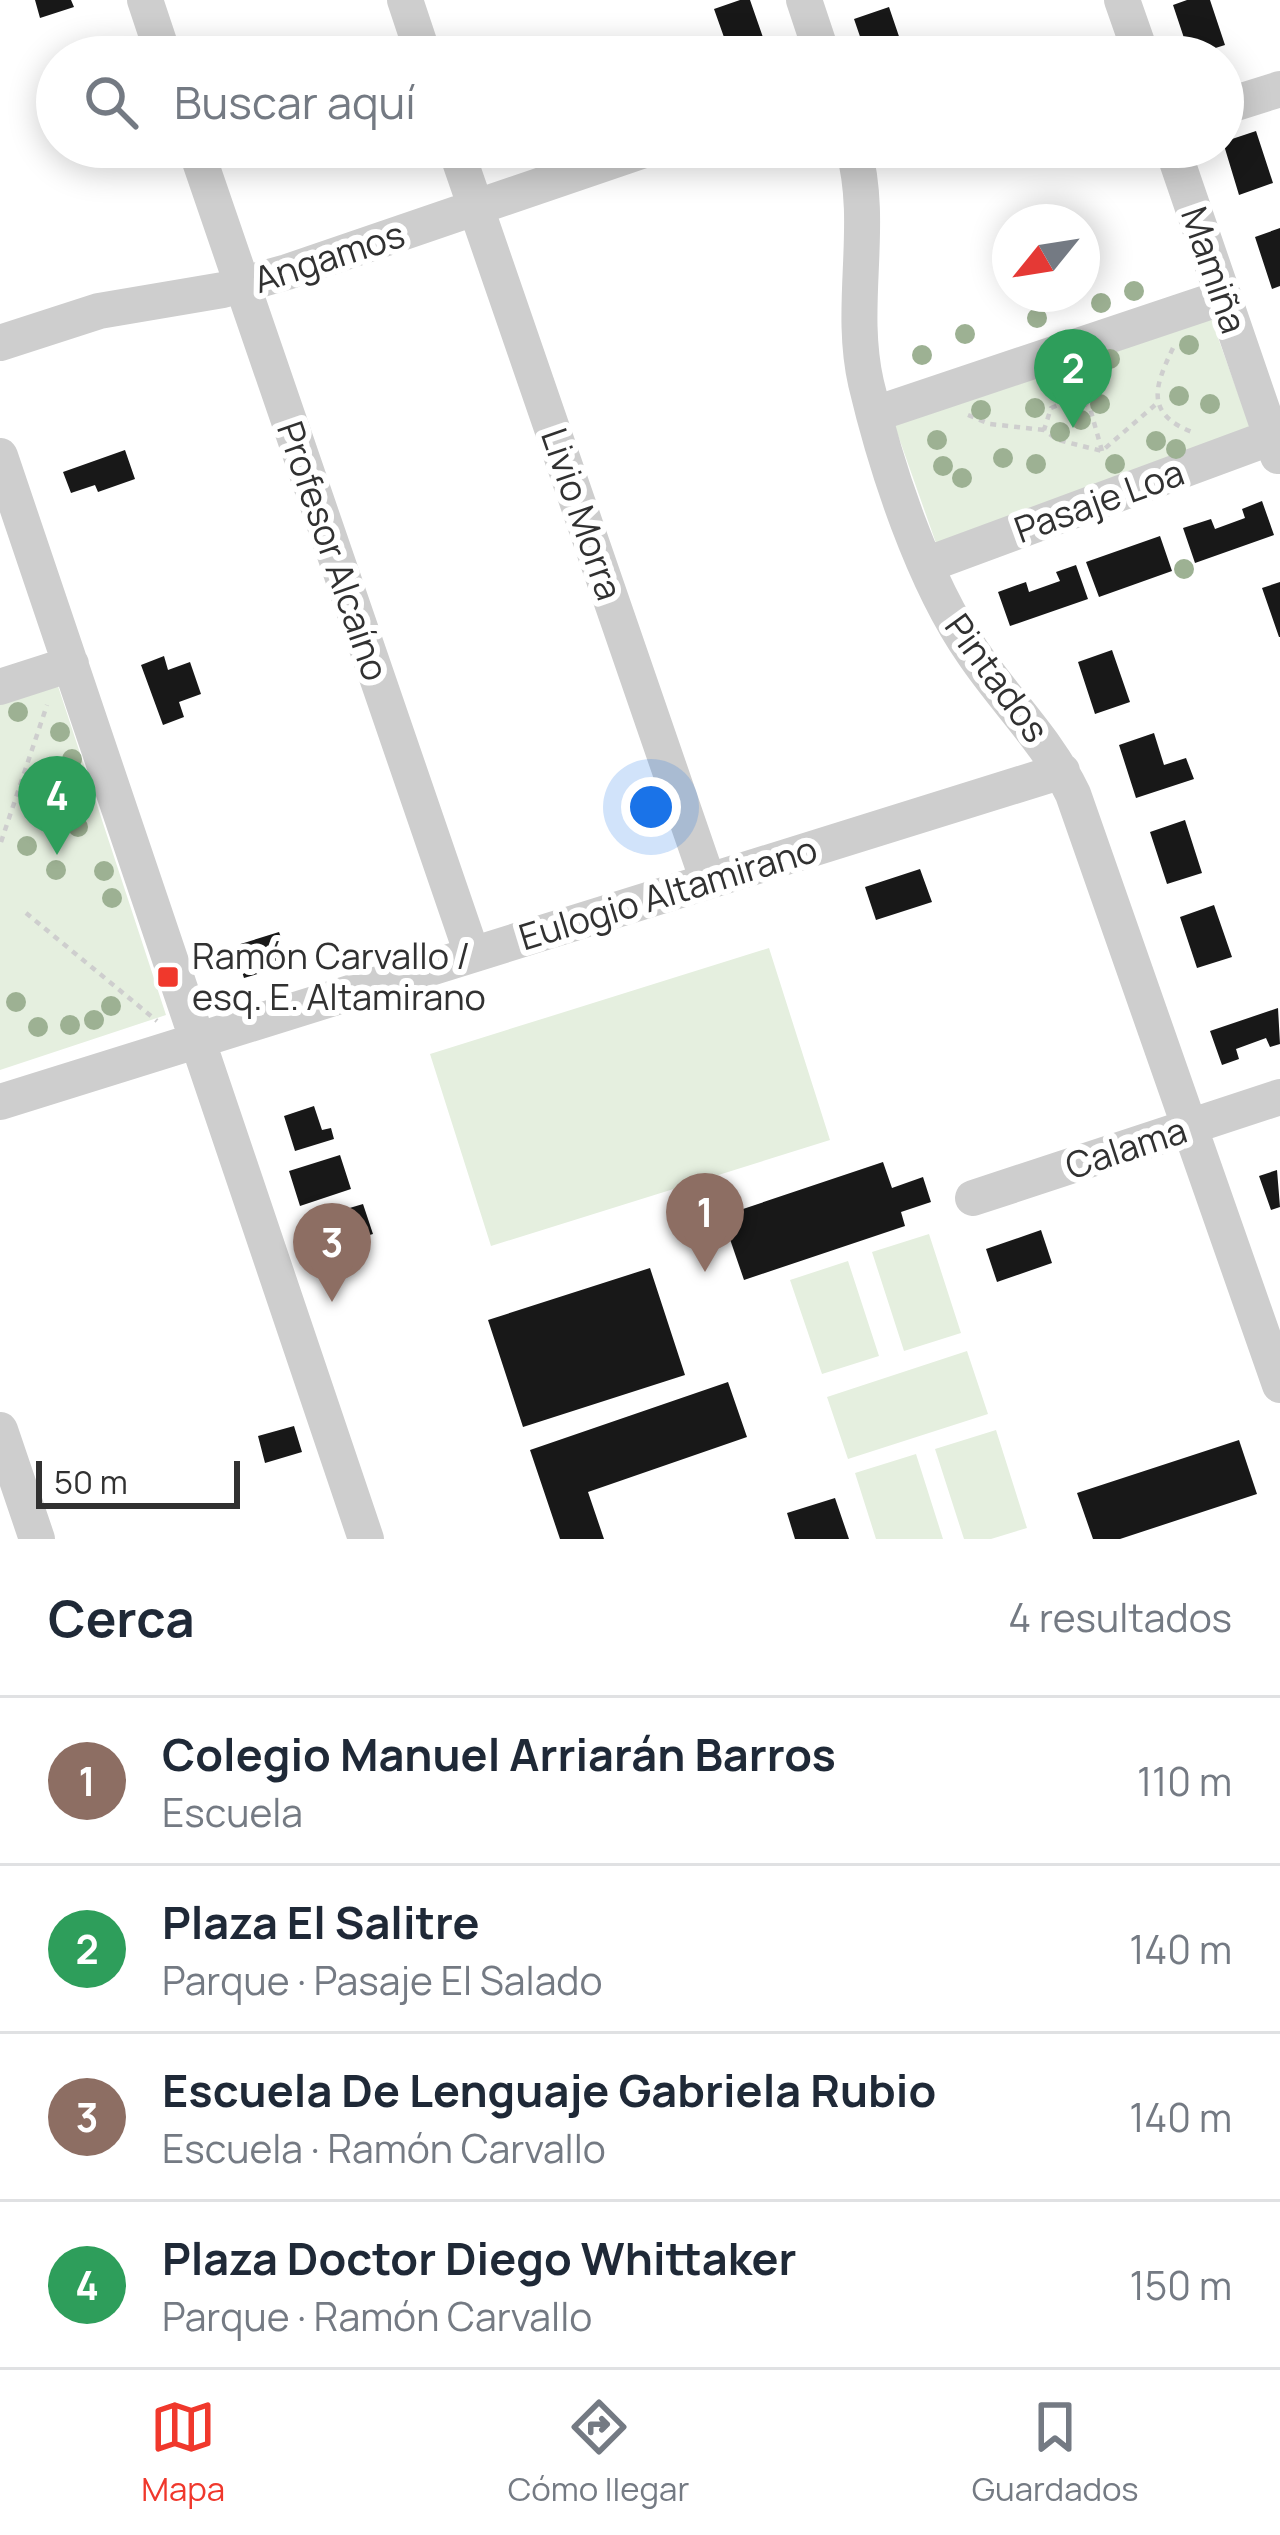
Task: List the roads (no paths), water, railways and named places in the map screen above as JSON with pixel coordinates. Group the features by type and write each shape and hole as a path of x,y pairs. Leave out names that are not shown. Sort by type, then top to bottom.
{"street":[{"path":"145,0 157,36"},
{"path":"405,0 417,36"},
{"path":"804,0 816,36"},
{"path":"1122,0 1135,36"},
{"path":"1244,100 1280,89"},
{"name":"Profesor Alcaíno","path":"202,168 472,954"},
{"name":"Livio Morra","path":"462,168 708,881"},
{"name":"Angamos","path":"0,343 122,305 242,285 591,168"},
{"name":"Pintados","path":"857,168 863,203 858,326 875,414 926,566 973,654 1062,770 1193,1126 1280,1385"},
{"name":"Mamiña","path":"1177,168 1208,303 1276,449"},
{"path":"875,414 1208,303"},
{"name":"Pasaje Loa","path":"926,566 1236,450 1276,449"},
{"path":"0,456 191,1042 367,1539"},
{"path":"0,687 65,666"},
{"name":"Eulogio Altamirano","path":"0,1102 1062,770"},
{"name":"Calama","path":"973,1198 1280,1097"},
{"path":"0,1430 37,1539"}],"place":[{"name":"Plaza El Salitre","path":"1073,428"},
{"name":"Plaza Doctor Diego Whittaker","path":"57,855"},
{"name":"Ramón Carvallo / esq. E. Altamirano","path":"168,977"},
{"name":"Colegio Manuel Arriarán Barros","path":"705,1272"},
{"name":"Escuela De Lenguaje Gabriela Rubio","path":"332,1302"}]}
